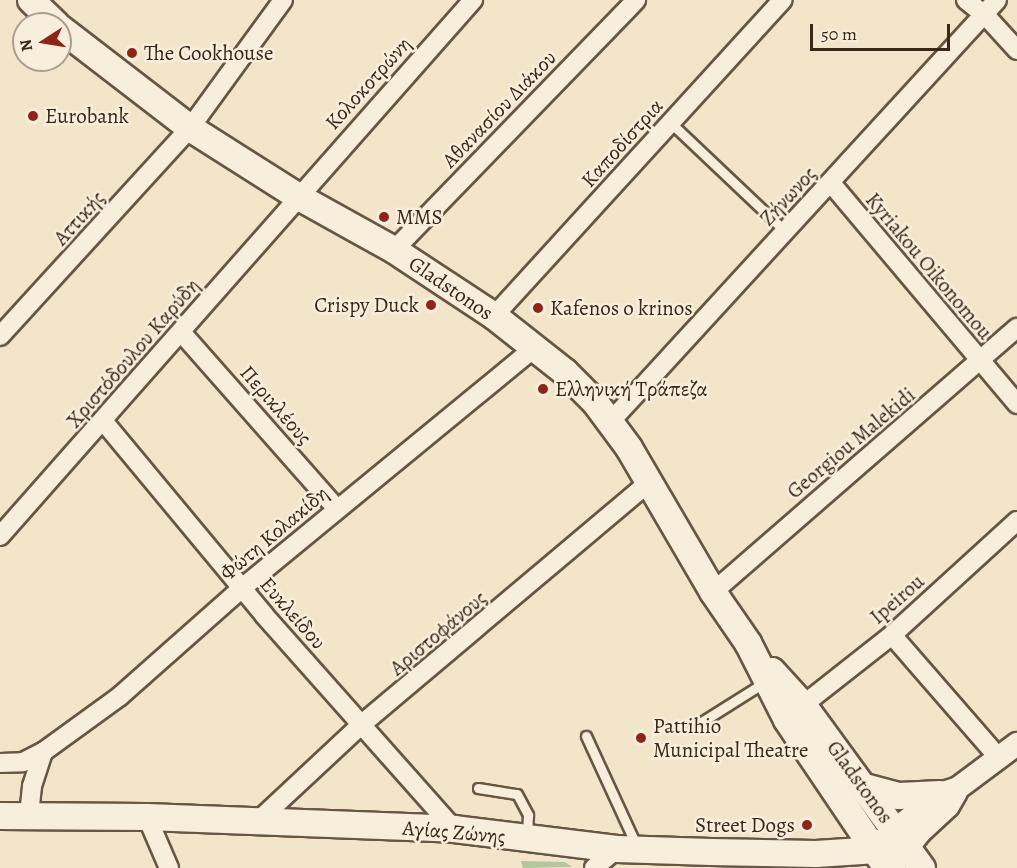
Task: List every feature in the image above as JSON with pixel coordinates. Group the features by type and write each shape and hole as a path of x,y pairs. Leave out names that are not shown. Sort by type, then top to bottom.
{"main road":[{"path":"31,0 44,12"},
{"name":"Gladstonos","path":"72,37 190,128 297,196 394,250 494,316 565,372 611,421 713,592 748,644 787,720 880,858"},
{"name":"Gladstonos","path":"748,644 802,705 908,848"},
{"path":"865,787 899,796 949,791"},
{"path":"816,854 846,833 844,804"},
{"name":"Αγίας Ζώνης","path":"0,816 147,817 454,829 628,849 880,858 908,848"}],"street":[{"name":"Αττικής","path":"0,336 190,128 283,0"},
{"name":"Κολοκοτρώνη","path":"297,196 473,0"},
{"name":"Αθανασίου Διάκου","path":"394,250 636,0"},
{"name":"Καποδίστρια","path":"494,316 783,0"},
{"path":"966,0 986,16 1017,50"},
{"name":"Ζήνωνος","path":"611,421 986,16 997,0"},
{"name":"Kyriakou Oikonomou","path":"831,183 1017,404"},
{"name":"Χριστόδουλου Καρύδη","path":"0,536 104,422 297,196"},
{"name":"Georgiou Malekidi","path":"713,592 981,363 1017,328"},
{"name":"Περικλέους","path":"181,332 337,509"},
{"name":"Φώτη Κολακίδη","path":"0,763 23,762 43,752 120,696 242,588 534,348"},
{"name":"Ευκλείδου","path":"104,422 242,588 454,829"},
{"name":"Αριστοφάνους","path":"258,821 362,724 649,482"},
{"name":"Ipeirou","path":"802,705 892,635 1017,521"},
{"path":"892,635 1011,751 949,791 948,806 892,868"},
{"path":"29,815 32,786 43,752"},
{"path":"147,817 169,868"},
{"path":"594,868 628,849"},
{"path":"816,854 854,868"}],"lane":[{"path":"671,123 786,232"},
{"path":"692,728 767,681"},
{"path":"586,736 628,849"},
{"path":"478,788 517,794 528,815 527,838"}],"green space":[{"path":"521,861 565,862 572,867 523,868"}],"place":[{"name":"The Cookhouse","path":"132,53"},
{"name":"Eurobank","path":"33,116"},
{"name":"MMS","path":"384,217"},
{"name":"Crispy Duck","path":"431,305"},
{"name":"Kafenos o krinos","path":"538,308"},
{"name":"Ελληνική Τράπεζα","path":"543,389"},
{"name":"Pattihio Municipal Theatre","path":"641,738"},
{"name":"Street Dogs","path":"807,825"}]}
